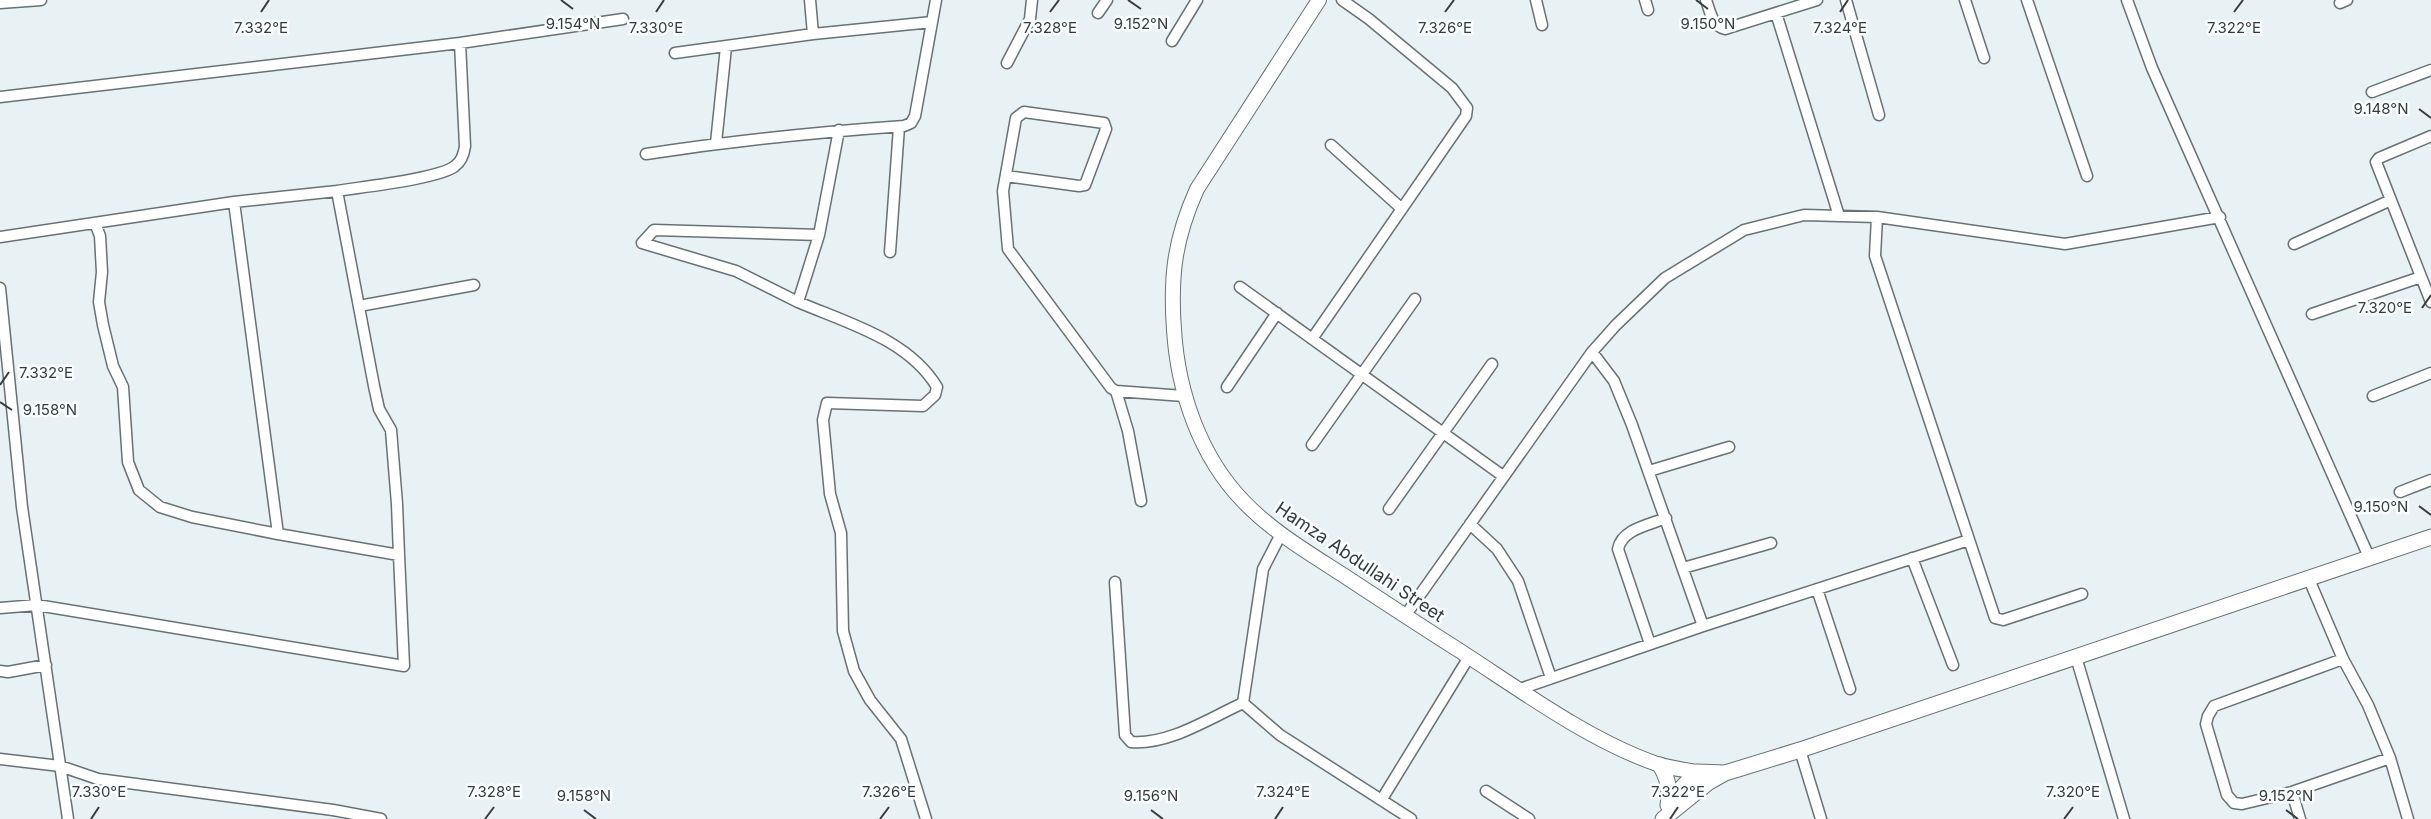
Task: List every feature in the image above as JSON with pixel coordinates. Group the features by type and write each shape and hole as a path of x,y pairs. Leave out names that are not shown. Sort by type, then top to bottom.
{"main road":[{"path":"1664,818 1696,792 1725,773 1800,750 2431,537"},
{"path":"1660,765 1666,775 1669,789 1669,801 1664,818"},
{"path":"1669,801 1697,772 1725,773"},
{"path":"1696,792 1699,783 1697,772"}],"street":[{"path":"0,3 41,0"},
{"path":"810,0 813,34"},
{"path":"646,154 716,143 911,123 915,116 936,0"},
{"path":"1007,63 1030,19 1032,0"},
{"path":"1098,13 1107,0"},
{"path":"1172,41 1197,0"},
{"name":"Hamza Abdullahi Street","path":"1319,0 1197,189 1184,219 1175,251 1172,303 1175,352 1184,396 1205,448 1245,503 1281,534 1574,724 1660,765 1697,772"},
{"path":"1312,339 1466,116 1467,108 1452,88 1369,19 1342,0"},
{"path":"1536,0 1542,25"},
{"path":"1706,0 1714,22 1718,27 1725,29 1817,0"},
{"path":"1846,0 1879,115"},
{"path":"1965,0 1984,58"},
{"path":"2027,0 2087,176"},
{"path":"2127,0 2152,68 2369,557"},
{"path":"1776,13 1839,216"},
{"path":"0,97 460,43 623,19"},
{"path":"675,53 813,34 932,22"},
{"path":"0,237 429,176 455,166 463,156 465,146 460,43"},
{"path":"716,143 726,47"},
{"path":"2372,92 2431,70"},
{"path":"1006,176 1085,185 1106,129 1104,123 1024,112 1016,118 1006,176 1004,210 1008,249 1111,388 1116,391 1184,396"},
{"path":"890,252 899,126"},
{"path":"798,302 819,235 839,130"},
{"path":"2431,136 2379,158 2376,162 2431,302"},
{"path":"1331,145 1402,209"},
{"path":"0,608 37,605 404,666 398,504 391,430 379,409 337,190"},
{"path":"2294,244 2391,200"},
{"path":"234,202 278,534"},
{"path":"1406,616 1592,352 1616,324 1665,278 1744,230 1804,215 1877,217 2065,244 2220,217"},
{"path":"1877,217 1875,256 1995,618 1998,620 2082,594"},
{"path":"96,223 100,236 102,272 99,302 113,366 123,387 128,462 139,490 160,507 181,513 278,534 399,555"},
{"path":"819,235 654,230 642,243 736,271 798,302 887,340 928,372 937,387 935,395 923,406 827,403 823,420 830,494 841,533 843,631 854,670 870,700 901,740 926,819"},
{"path":"2312,314 2421,277"},
{"path":"359,306 474,285"},
{"path":"1240,287 1503,476"},
{"path":"0,288 22,507 68,819"},
{"path":"1312,445 1415,299"},
{"path":"1227,387 1276,314"},
{"path":"1592,352 1614,381 1649,471 1703,626"},
{"path":"1389,509 1492,364"},
{"path":"2373,396 2431,373"},
{"path":"1116,391 1128,431 1141,501"},
{"path":"1649,471 1729,447"},
{"path":"2400,492 2431,480"},
{"path":"1650,644 1618,549 1620,540 1625,534 1666,518"},
{"path":"1470,524 1497,549 1518,581 1551,678"},
{"path":"1244,703 1263,569 1281,534"},
{"path":"1520,688 1969,540"},
{"path":"1683,568 1771,543"},
{"path":"1912,558 1953,665"},
{"path":"2308,577 2343,659 2368,705 2390,758 2408,819"},
{"path":"1115,582 1125,735 1131,742 1141,743 1173,735 1244,703"},
{"path":"1817,589 1850,688"},
{"path":"1382,800 1469,657"},
{"path":"2076,657 2124,819"},
{"path":"2343,659 2214,706 2206,724 2227,795 2235,804 2242,804 2292,792 2390,758"},
{"path":"0,671 8,672 46,665"},
{"path":"1244,703 1280,735 1411,819"},
{"path":"1800,750 1821,819"},
{"path":"0,759 60,765 98,779 333,810 381,819"},
{"path":"1486,791 1529,819"},
{"path":"2292,792 2300,819"}]}
